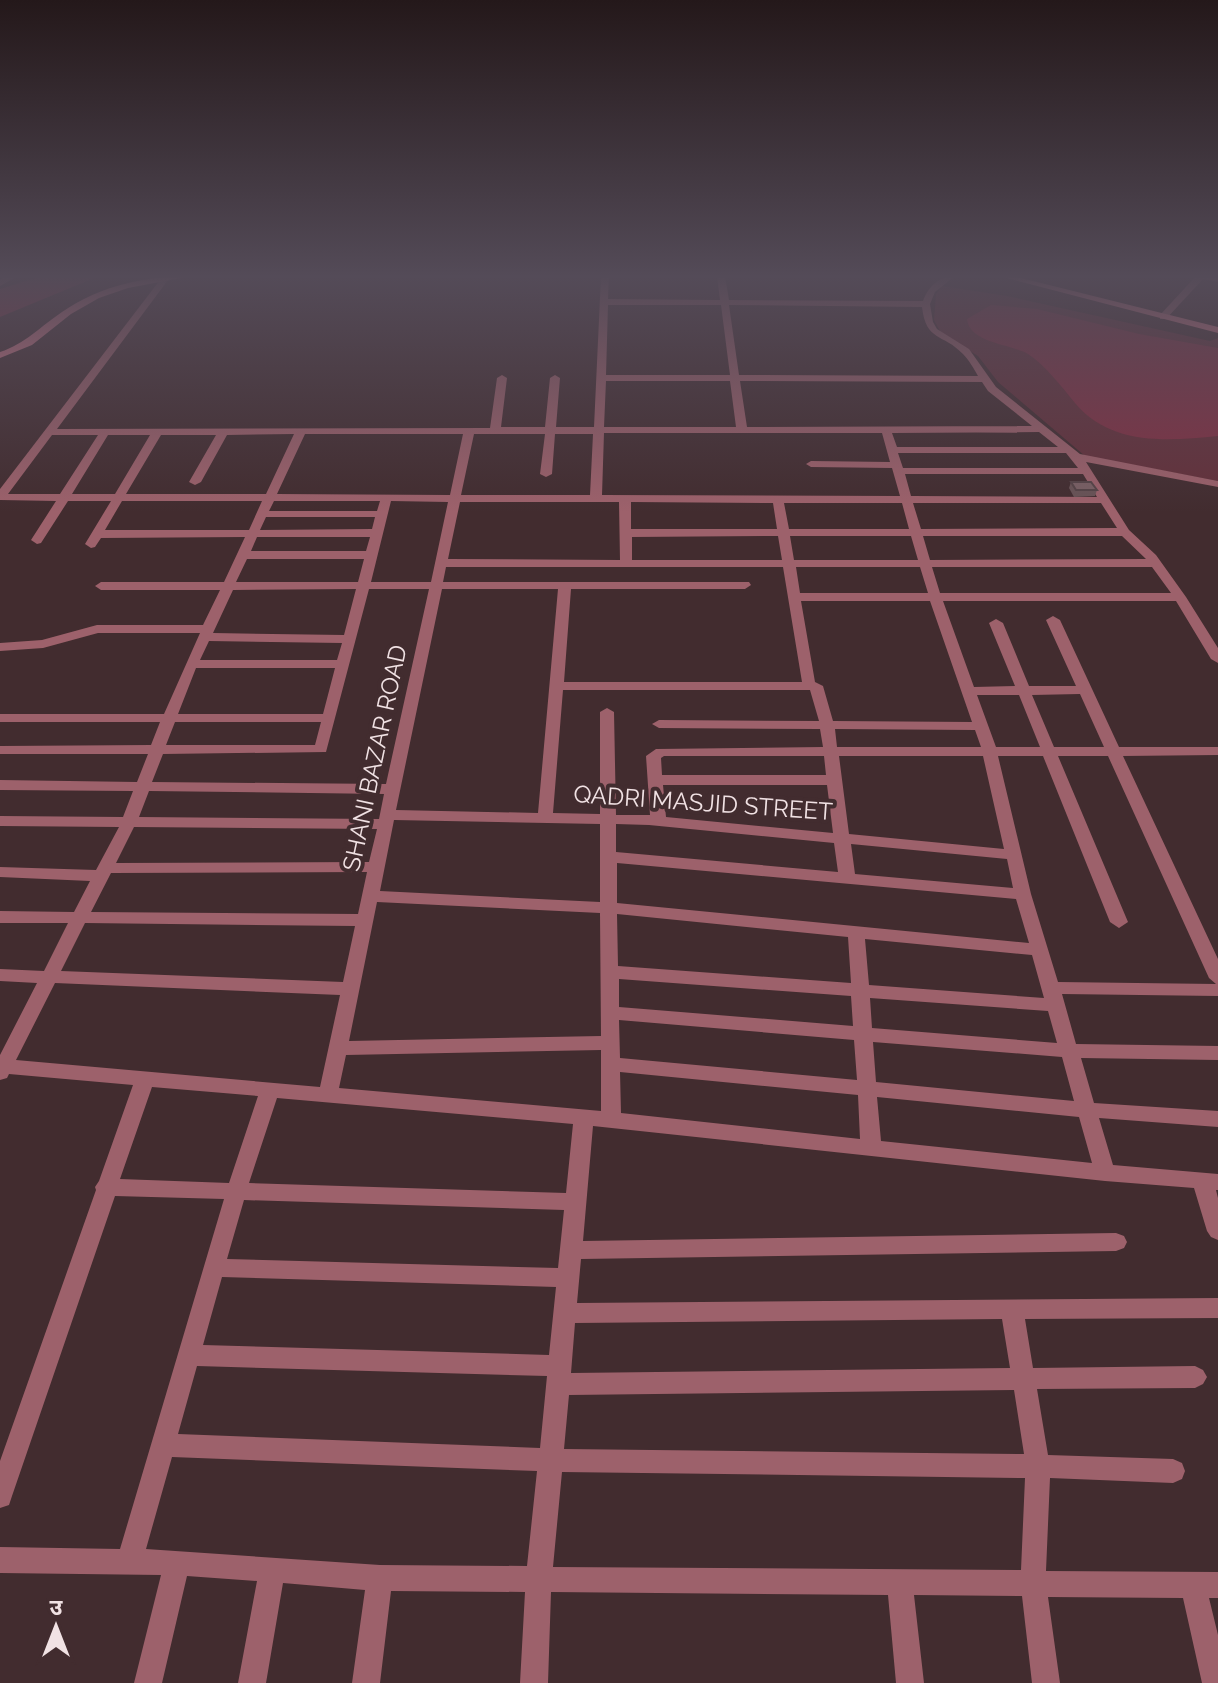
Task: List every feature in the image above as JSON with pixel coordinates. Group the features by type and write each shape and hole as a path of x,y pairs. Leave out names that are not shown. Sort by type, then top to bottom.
{"street":[{"path":"0,362 19,355"},
{"path":"0,497 107,355"},
{"path":"596,498 602,355"},
{"path":"731,355 742,430"},
{"path":"968,355 982,379 1073,454 1088,471 1125,532 1156,563 1218,659"},
{"path":"495,431 502,378"},
{"path":"546,474 555,378"},
{"path":"601,378 982,379"},
{"path":"886,429 935,597 990,752 1023,894 1105,1173"},
{"path":"49,432 1039,429"},
{"path":"301,431 191,664 129,822 1,1069 584,1117 1105,1173 1210,1181 1218,1231"},
{"name":"SHANI BAZAR ROAD","path":"328,1095 469,431"},
{"path":"37,540 105,432"},
{"path":"157,432 94,539 378,533"},
{"path":"195,482 223,432"},
{"path":"811,464 1073,454 1218,484"},
{"path":"896,462 1088,471"},
{"path":"0,497 1104,500"},
{"path":"625,498 626,564"},
{"path":"0,750 321,749 386,499"},
{"path":"778,499 809,685"},
{"path":"262,514 383,514"},
{"path":"626,533 1125,532"},
{"path":"243,555 372,555"},
{"path":"441,563 1156,563"},
{"path":"545,817 565,584"},
{"path":"101,586 745,585"},
{"path":"795,597 1180,597"},
{"path":"1053,620 1218,978"},
{"path":"996,623 1119,922"},
{"path":"0,647 43,644 97,629 349,639"},
{"path":"191,664 342,664"},
{"path":"556,686 809,685 820,691 847,878"},
{"path":"970,691 1085,690"},
{"path":"607,712 611,1120"},
{"path":"0,718 329,718"},
{"path":"659,724 982,726"},
{"path":"658,821 656,753 1218,751"},
{"path":"655,780 834,780"},
{"path":"0,785 392,789"},
{"name":"QADRI MASJID STREET","path":"0,821 608,818 1014,855"},
{"path":"609,857 1023,894"},
{"path":"0,872 377,867"},
{"path":"370,896 609,908 1039,950"},
{"path":"0,917 365,920"},
{"path":"856,932 871,1147"},
{"path":"610,972 859,989 1053,996 1218,990"},
{"path":"0,975 352,989"},
{"path":"610,1013 1069,1051 1218,1053"},
{"path":"338,1048 610,1043"},
{"path":"611,1064 1086,1110 1218,1119"},
{"path":"0,1496 145,1079"},
{"path":"129,1562 236,1192 270,1089"},
{"path":"534,1683 539,1579 574,1250 584,1117"},
{"path":"105,1187 577,1202"},
{"path":"574,1250 1116,1242"},
{"path":"214,1268 569,1278"},
{"path":"566,1313 1218,1308"},
{"path":"1012,1310 1038,1466 1033,1581 1046,1683"},
{"path":"188,1355 560,1375 1195,1377"},
{"path":"163,1445 552,1460 1038,1466 1173,1471"},
{"path":"0,1560 177,1562 380,1578 1033,1581 1206,1585 1216,1683"},
{"path":"148,1683 177,1562"},
{"path":"252,1683 272,1570"},
{"path":"366,1683 380,1578"},
{"path":"900,1581 910,1683"}],"shaded area":[{"path":"976,355 1218,355 1218,481 1085,456 998,382"},
{"path":"1029,355 1218,355 1218,436 1141,438 1105,427 1089,417"}],"building":[{"path":"1071,482 1091,482 1097,490 1076,490"}]}
